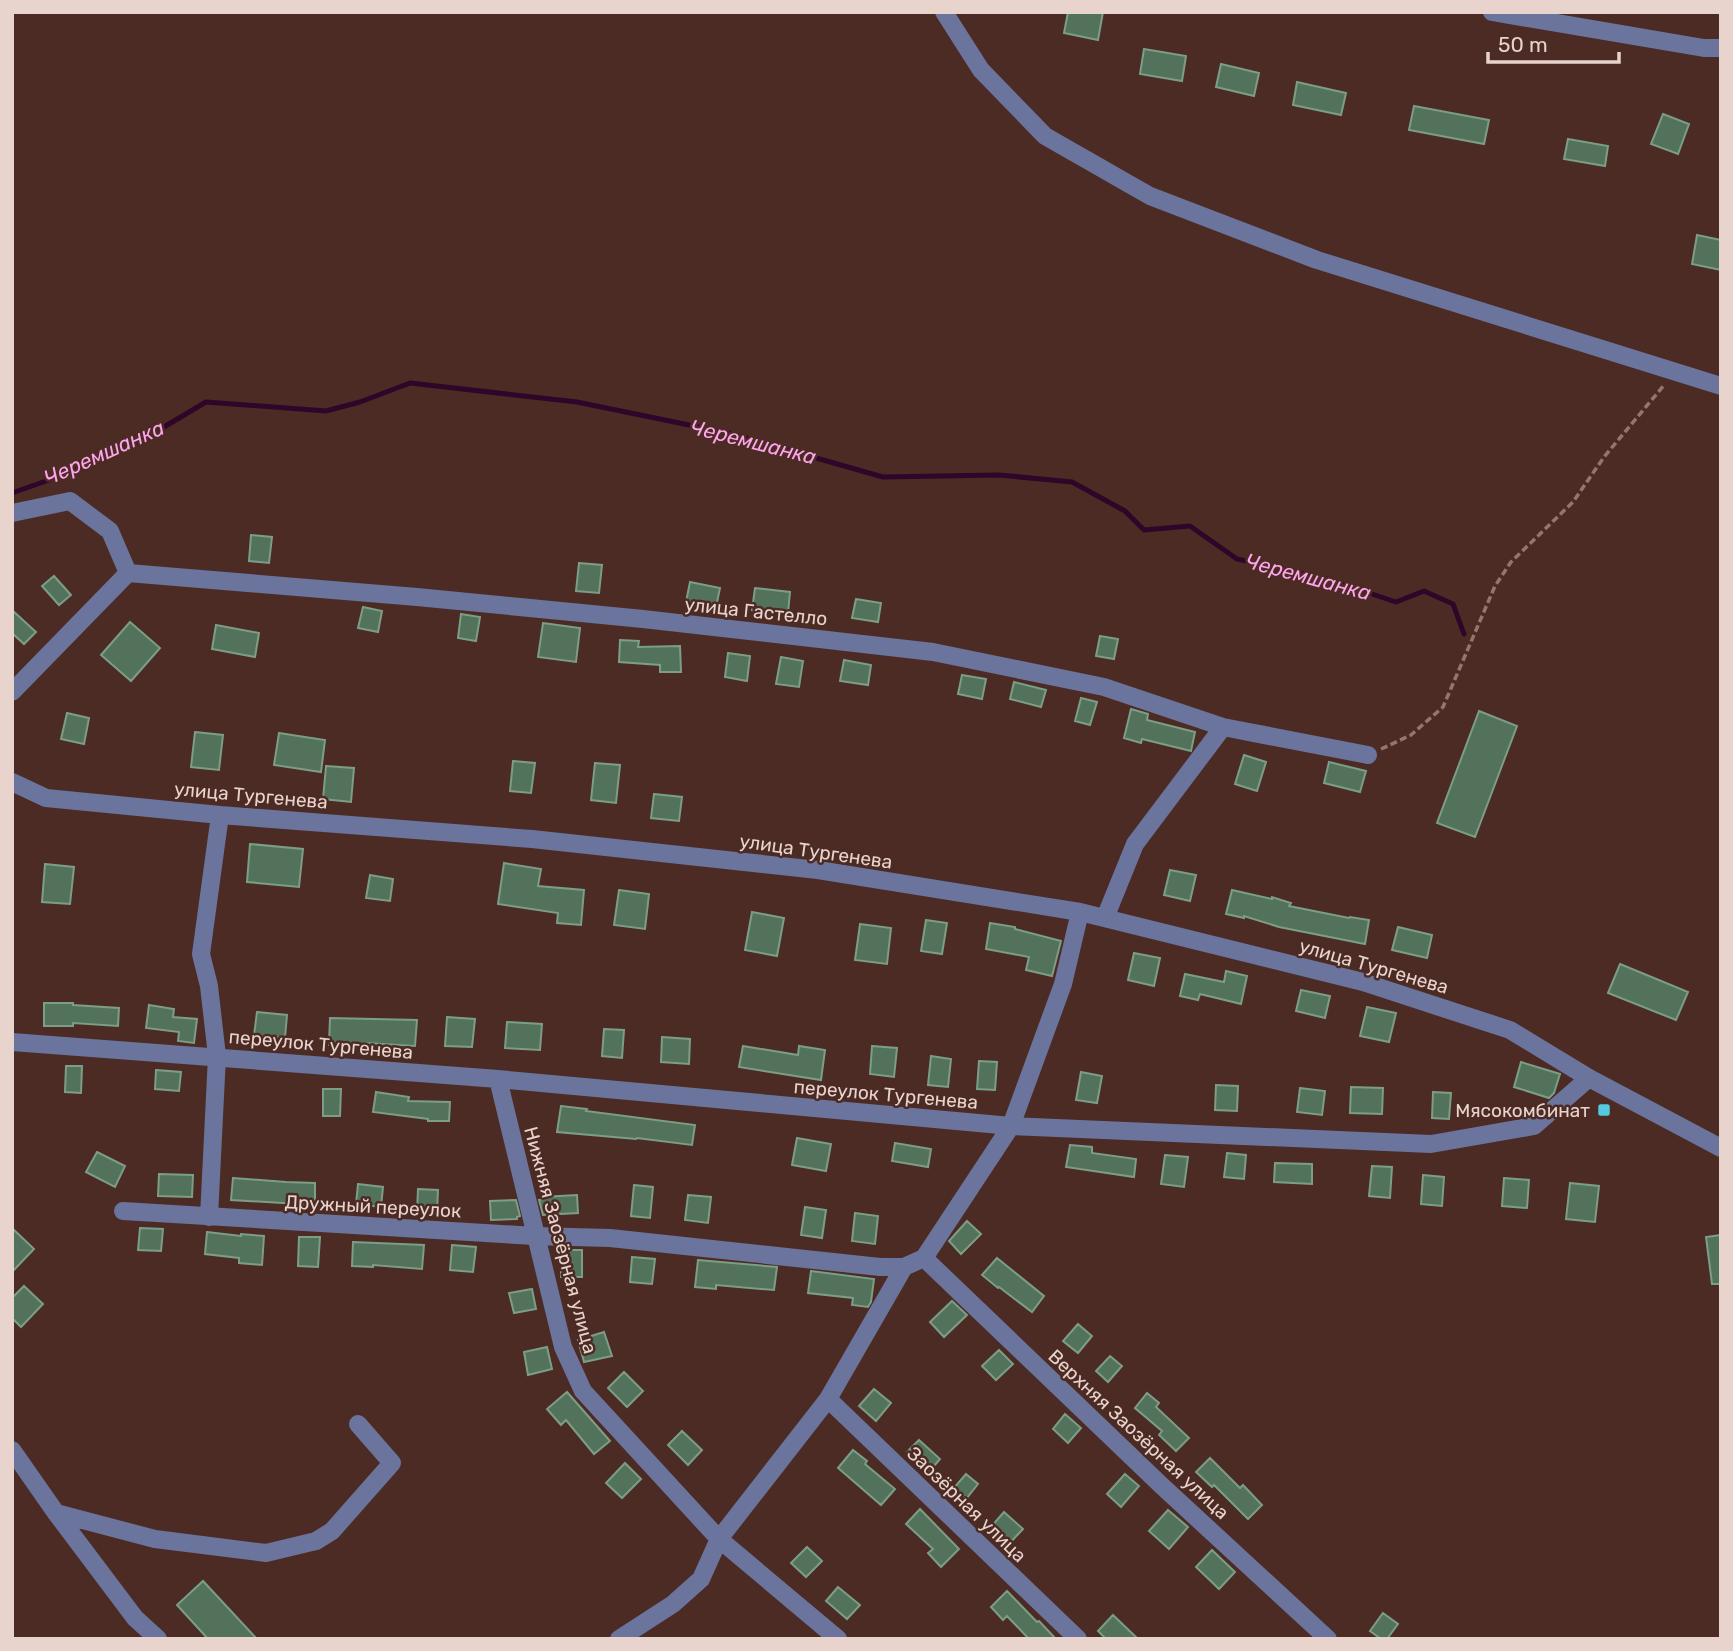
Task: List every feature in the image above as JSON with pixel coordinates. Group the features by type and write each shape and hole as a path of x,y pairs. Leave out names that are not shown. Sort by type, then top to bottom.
{"street":[{"path":"944,12 981,70 1045,136 1150,196 1317,260 1720,384"},
{"path":"1492,12 1704,48 1721,48"},
{"path":"12,513 70,501 110,531 128,573 12,692"},
{"name":"улица Гастелло","path":"128,573 417,597 933,652 1104,687 1223,727 1368,755"},
{"path":"1105,918 1135,844 1223,727"},
{"name":"улица Тургенева","path":"12,782 46,797 532,839 805,868 1080,912 1363,982 1510,1030 1589,1078"},
{"path":"209,1217 216,1056 209,986 201,954 220,814"},
{"path":"535,1236 610,1238 880,1267 904,1267 923,1258 1011,1126 1063,984 1080,912"},
{"name":"переулок Тургенева","path":"12,1042 498,1079 1011,1126 1431,1144 1534,1126 1589,1078"},
{"path":"1589,1078 1721,1148"},
{"name":"Нижняя Заозёрная улица","path":"498,1079 563,1347 583,1391 719,1539 838,1639"},
{"name":"Дружный переулок","path":"122,1211 535,1236"},
{"name":"Верхняя Заозёрная улица","path":"923,1258 1162,1486 1328,1639"},
{"path":"619,1639 673,1604 701,1578 719,1539 828,1399 904,1267"},
{"name":"Заозёрная улица","path":"828,1399 1078,1639"},
{"path":"56,1513 155,1539 265,1553 316,1541 332,1531 392,1463 358,1424"},
{"path":"12,1450 135,1618 158,1639"}],"path":[{"path":"1368,755 1411,735 1443,707 1495,586 1511,562 1573,502 1604,457 1675,372"}],"building":[{"path":"1068,12 1103,12 1098,40 1064,33"},
{"path":"1144,49 1186,56 1182,81 1140,74"},
{"path":"1221,64 1259,73 1254,96 1216,87"},
{"path":"1297,82 1346,93 1341,115 1293,105"},
{"path":"1414,106 1489,120 1484,144 1409,130"},
{"path":"1663,114 1689,124 1678,154 1651,144"},
{"path":"1568,139 1608,146 1605,166 1564,159"},
{"path":"1697,235 1721,240 1721,270 1692,264"},
{"path":"251,535 272,537 269,563 249,561"},
{"path":"579,563 602,565 599,593 576,591"},
{"path":"54,576 71,595 59,605 42,586"},
{"path":"690,582 720,588 716,607 686,602"},
{"path":"755,588 790,592 788,613 752,610"},
{"path":"856,599 881,603 878,622 852,618"},
{"path":"363,607 382,611 378,632 358,628"},
{"path":"12,610 36,632 24,644 12,633"},
{"path":"461,614 480,617 476,641 458,638"},
{"path":"130,622 160,648 131,681 101,655"},
{"path":"543,623 580,628 576,662 538,657"},
{"path":"216,625 259,633 255,657 212,649"},
{"path":"1100,636 1118,639 1114,659 1096,656"},
{"path":"620,640 639,641 638,647 680,646 681,672 660,672 660,665 619,662"},
{"path":"728,653 750,656 747,681 725,677"},
{"path":"781,657 803,661 799,687 776,684"},
{"path":"844,660 871,665 868,685 840,681"},
{"path":"962,675 986,679 982,699 958,694"},
{"path":"1014,682 1046,690 1041,707 1010,699"},
{"path":"1081,698 1097,702 1090,725 1075,721"},
{"path":"1131,709 1148,714 1147,720 1195,732 1191,751 1142,739 1141,743 1124,738"},
{"path":"1479,711 1517,726 1475,837 1437,823"},
{"path":"67,713 89,718 84,744 61,739"},
{"path":"195,732 223,735 219,770 191,767"},
{"path":"279,733 325,740 321,772 274,765"},
{"path":"1244,755 1266,762 1257,791 1235,784"},
{"path":"513,761 535,763 531,793 510,791"},
{"path":"1329,762 1366,771 1360,792 1324,783"},
{"path":"595,763 620,765 616,803 591,800"},
{"path":"326,766 354,768 351,802 323,799"},
{"path":"654,794 682,797 679,821 651,818"},
{"path":"250,844 303,849 299,887 247,882"},
{"path":"504,863 541,869 538,886 584,890 581,925 557,923 558,913 498,904"},
{"path":"45,864 74,867 70,904 42,902"},
{"path":"1170,870 1196,875 1190,901 1164,895"},
{"path":"370,875 393,879 390,901 366,898"},
{"path":"619,890 649,894 645,929 614,925"},
{"path":"1232,890 1272,897 1291,903 1289,906 1369,920 1365,944 1226,914"},
{"path":"752,912 784,918 777,956 745,950"},
{"path":"926,920 947,923 942,954 921,951"},
{"path":"990,923 1015,927 1061,941 1052,976 1026,970 1029,957 986,949"},
{"path":"860,924 891,928 887,964 855,960"},
{"path":"1398,927 1432,935 1427,958 1392,950"},
{"path":"1134,953 1160,958 1154,986 1128,980"},
{"path":"1620,964 1688,992 1676,1020 1608,993"},
{"path":"1226,971 1247,976 1241,1004 1200,994 1198,1000 1180,996 1185,974 1224,982"},
{"path":"1301,990 1330,996 1325,1018 1296,1011"},
{"path":"44,1003 119,1008 118,1026 73,1023 73,1026 44,1026"},
{"path":"149,1005 174,1009 173,1017 197,1019 194,1043 178,1041 179,1032 146,1028"},
{"path":"1367,1007 1396,1013 1389,1042 1360,1036"},
{"path":"257,1012 287,1015 285,1038 254,1035"},
{"path":"447,1017 475,1019 472,1047 445,1046"},
{"path":"330,1018 417,1020 415,1046 365,1043 365,1046 329,1045"},
{"path":"507,1022 542,1024 540,1050 505,1048"},
{"path":"604,1029 624,1030 622,1058 602,1056"},
{"path":"662,1037 690,1039 689,1064 661,1062"},
{"path":"743,1046 798,1055 799,1046 825,1050 821,1080 739,1067"},
{"path":"872,1046 897,1048 894,1077 870,1074"},
{"path":"931,1056 951,1059 948,1087 928,1085"},
{"path":"979,1061 997,1062 995,1090 977,1089"},
{"path":"1521,1062 1560,1074 1554,1093 1549,1098 1514,1087"},
{"path":"66,1066 82,1066 81,1093 65,1092"},
{"path":"156,1070 181,1072 179,1091 155,1089"},
{"path":"1081,1072 1102,1076 1097,1103 1076,1100"},
{"path":"1216,1085 1238,1086 1237,1111 1215,1110"},
{"path":"1351,1087 1383,1088 1382,1114 1350,1113"},
{"path":"1300,1088 1325,1091 1322,1115 1297,1112"},
{"path":"323,1089 341,1089 340,1116 323,1116"},
{"path":"376,1092 409,1097 408,1101 450,1102 449,1121 428,1121 373,1112"},
{"path":"1433,1092 1451,1093 1449,1119 1432,1118"},
{"path":"561,1106 695,1125 692,1145 557,1132"},
{"path":"797,1138 831,1144 826,1171 792,1165"},
{"path":"895,1143 931,1149 928,1167 892,1161"},
{"path":"1070,1145 1092,1147 1092,1153 1136,1159 1134,1177 1066,1167"},
{"path":"97,1152 125,1166 115,1187 86,1172"},
{"path":"1227,1153 1246,1155 1244,1179 1224,1177"},
{"path":"1165,1155 1188,1157 1184,1187 1161,1184"},
{"path":"1275,1163 1312,1164 1312,1184 1274,1182"},
{"path":"1372,1166 1392,1167 1390,1198 1369,1196"},
{"path":"159,1174 193,1175 192,1197 158,1196"},
{"path":"1423,1175 1444,1177 1442,1206 1421,1204"},
{"path":"233,1178 315,1183 315,1205 231,1200"},
{"path":"1504,1178 1529,1180 1527,1208 1502,1206"},
{"path":"1570,1183 1599,1186 1595,1222 1566,1219"},
{"path":"358,1184 383,1187 381,1207 356,1204"},
{"path":"634,1185 653,1187 650,1218 631,1216"},
{"path":"418,1189 438,1190 437,1213 417,1212"},
{"path":"577,1195 578,1213 543,1215 539,1200 543,1199 542,1197"},
{"path":"688,1195 711,1197 708,1223 685,1220"},
{"path":"516,1200 520,1216 517,1219 491,1220 490,1201"},
{"path":"805,1207 826,1210 822,1238 801,1235"},
{"path":"855,1213 878,1216 875,1244 852,1241"},
{"path":"967,1221 981,1234 961,1254 949,1241"},
{"path":"12,1228 34,1249 12,1272"},
{"path":"140,1228 163,1229 161,1251 138,1250"},
{"path":"207,1232 264,1236 262,1265 239,1263 239,1258 205,1254"},
{"path":"1721,1235 1721,1284 1712,1284 1706,1237"},
{"path":"299,1237 320,1237 318,1267 298,1266"},
{"path":"353,1242 424,1245 422,1269 352,1266"},
{"path":"452,1245 476,1247 473,1272 450,1270"},
{"path":"561,1250 582,1250 582,1277 561,1277"},
{"path":"632,1257 655,1259 652,1284 630,1282"},
{"path":"997,1258 1044,1296 1032,1312 982,1275"},
{"path":"698,1260 777,1267 774,1290 716,1285 716,1289 695,1287"},
{"path":"811,1271 874,1279 871,1302 868,1307 852,1305 853,1298 808,1293"},
{"path":"24,1286 43,1304 21,1327 12,1318 12,1298"},
{"path":"532,1289 536,1309 514,1313 509,1293"},
{"path":"952,1301 967,1315 944,1337 930,1322"},
{"path":"1078,1324 1092,1336 1078,1353 1063,1341"},
{"path":"604,1332 612,1356 584,1362 578,1340"},
{"path":"547,1347 552,1369 528,1375 524,1352"},
{"path":"999,1350 1013,1364 996,1380 982,1366"},
{"path":"1110,1356 1122,1366 1108,1382 1096,1371"},
{"path":"624,1372 643,1391 627,1407 608,1388"},
{"path":"874,1389 891,1403 876,1421 859,1406"},
{"path":"567,1392 610,1441 594,1454 566,1420 561,1425 547,1409"},
{"path":"1147,1393 1159,1403 1156,1407 1189,1438 1176,1451 1159,1435 1162,1431 1135,1408"},
{"path":"1065,1414 1081,1428 1068,1443 1053,1429"},
{"path":"682,1431 702,1450 688,1465 668,1445"},
{"path":"919,1440 940,1459 929,1472 907,1452"},
{"path":"853,1450 895,1489 881,1505 838,1468"},
{"path":"1210,1458 1240,1488 1243,1485 1262,1505 1248,1519 1214,1485 1212,1487 1196,1472"},
{"path":"625,1463 641,1479 622,1498 606,1483"},
{"path":"966,1474 978,1484 966,1499 953,1489"},
{"path":"1125,1474 1139,1486 1121,1507 1107,1494"},
{"path":"920,1509 959,1549 941,1567 928,1553 933,1549 906,1524"},
{"path":"1168,1510 1188,1527 1169,1549 1149,1531"},
{"path":"1004,1512 1023,1529 1008,1545 990,1528"},
{"path":"807,1547 822,1561 806,1577 791,1563"},
{"path":"1212,1550 1235,1572 1219,1589 1196,1567"},
{"path":"203,1581 257,1639 208,1639 177,1605"},
{"path":"838,1587 860,1605 847,1619 826,1601"},
{"path":"1007,1591 1056,1639 1029,1639 1007,1616 1003,1620 991,1607"},
{"path":"1383,1613 1398,1624 1387,1639 1381,1639 1370,1631"},
{"path":"1113,1615 1138,1639 1106,1639 1098,1631"}],"waterway":[{"name":"Черемшанка","path":"12,493 63,475 142,440 206,402 326,411 360,402 410,383 577,402 728,433 883,477 999,475 1072,482 1125,511 1144,530 1190,526 1237,559 1327,579 1396,602 1424,591 1453,604 1464,634"}],"place":[{"name":"Мясокомбинат","path":"1604,1110"}]}
